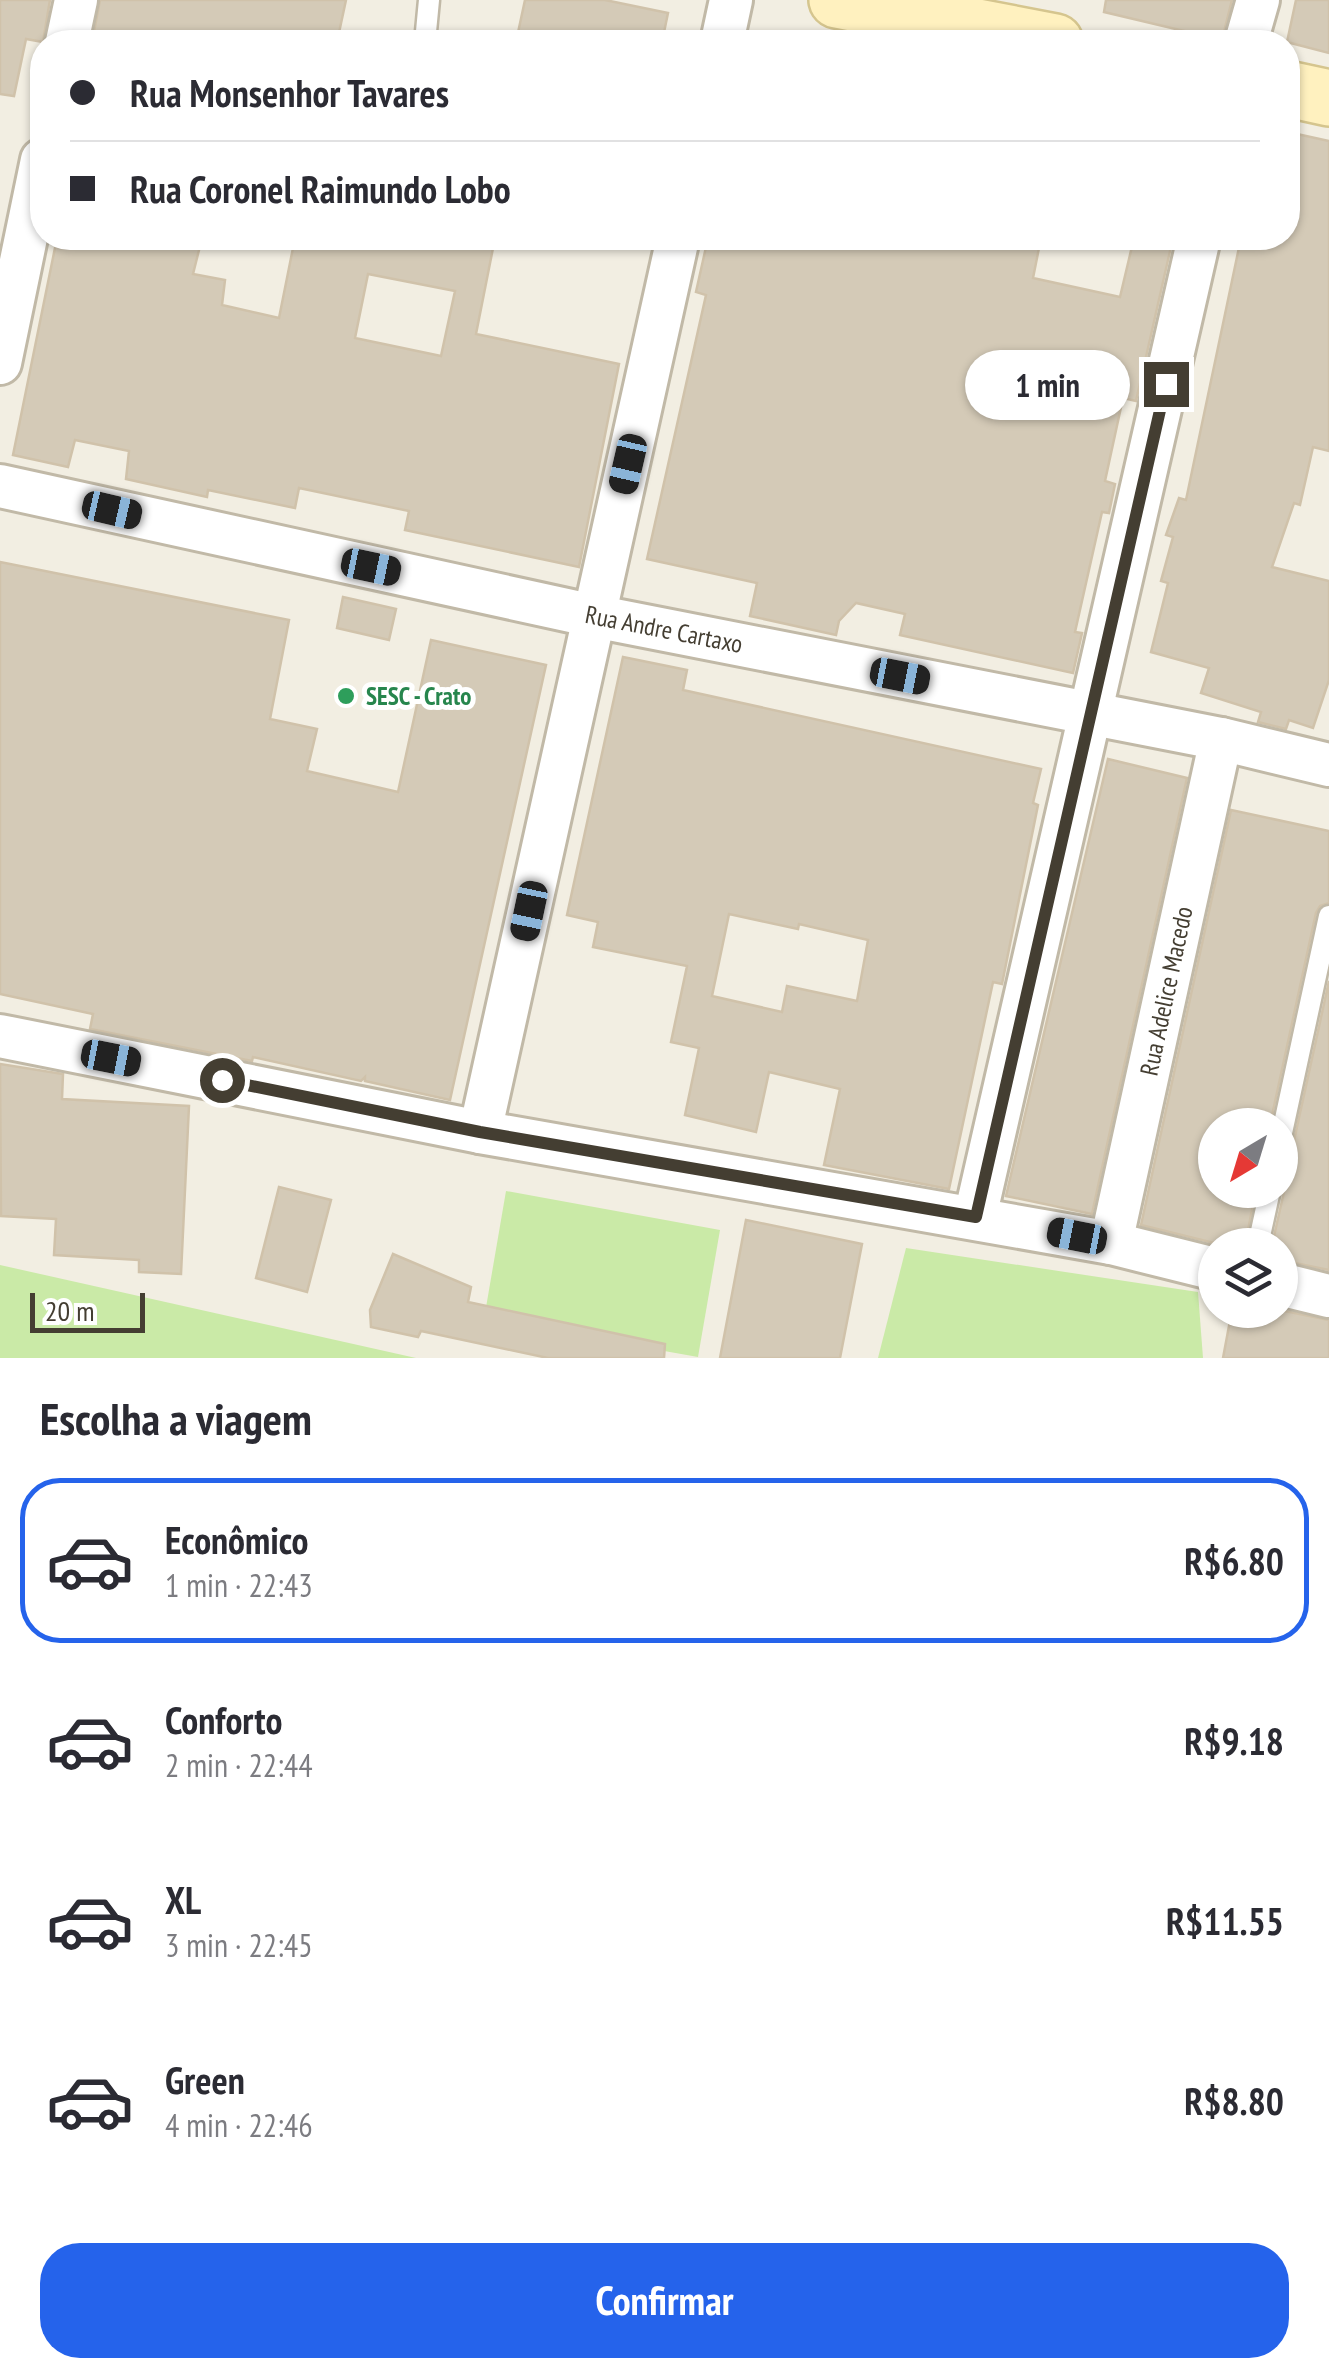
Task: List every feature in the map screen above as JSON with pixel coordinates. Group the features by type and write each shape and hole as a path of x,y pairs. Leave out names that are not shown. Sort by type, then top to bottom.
{"main road":[{"path":"836,0 993,30"},
{"path":"1300,92 1329,98"}],"street":[{"path":"70,30 76,0"},
{"path":"725,30 731,0"},
{"path":"1249,30 1258,0"},
{"path":"0,363 30,218"},
{"path":"480,1132 675,250"},
{"path":"976,1217 1197,250"},
{"name":"Rua Andre Cartaxo","path":"0,486 594,616 1221,739 1329,766"},
{"name":"Rua Adelice Macedo","path":"1111,1243 1221,739"},
{"path":"0,1036 480,1132 976,1217 1198,1265"},
{"path":"1298,1288 1329,1296"}],"lane":[{"path":"426,30 429,0"},
{"path":"1287,1108 1329,916"}],"green space":[{"path":"506,1191 720,1230 698,1357 484,1319"},
{"path":"906,1248 1198,1292 1203,1358 878,1358"},
{"path":"0,1265 416,1358 0,1358"}],"building":[{"path":"0,0 50,0 45,30 30,30 30,40 26,39 14,96 0,94"},
{"path":"100,0 346,0 340,30 94,30"},
{"path":"525,0 605,0 668,13 664,30 519,30"},
{"path":"1106,0 1232,0 1224,30 1180,30 1104,12"},
{"path":"1296,0 1329,0 1329,53 1300,45 1300,30 1290,30"},
{"path":"1300,135 1329,141 1329,451 1313,447 1300,505 1294,503 1272,567 1329,581 1329,680 1313,728 1289,720 1286,729 1258,722 1261,712 1201,693 1209,668 1151,652 1168,583 1161,581 1173,537 1166,535 1179,498 1186,500 1238,250 1300,250"},
{"path":"55,250 199,250 193,274 225,280 222,305 279,318 293,250 493,250 476,334 619,364 579,567 405,530 409,511 299,488 295,508 208,490 207,497 126,479 129,451 75,440 68,467 13,455","holes":["368,274 455,291 441,356 355,338"]},
{"path":"705,250 1039,250 1033,278 1120,297 1131,250 1170,250 1136,401 1123,398 1105,481 1115,484 1109,513 1102,512 1075,632 1082,633 1073,673 900,635 905,614 856,603 839,621 836,635 750,616 757,583 647,559 706,295 696,292"},
{"path":"0,562 289,620 270,719 317,729 307,771 398,792 431,640 546,665 450,1100 365,1081 365,1077 361,1081 253,1057 252,1061 90,1029 93,1014 0,994"},
{"path":"343,597 396,609 389,640 337,628"},
{"path":"623,657 687,670 683,690 1041,769 1033,803 1038,805 1002,984 993,982 949,1189 824,1165 840,1089 769,1072 756,1132 685,1115 699,1048 671,1042 687,966 593,947 598,922 567,915","holes":["729,914 798,929 799,924 868,940 857,1001 787,986 782,1012 712,996"]},
{"path":"1108,759 1187,778 1092,1214 1006,1196"},
{"path":"1231,810 1329,831 1329,903 1320,906 1316,913 1274,1108 1198,1108 1198,1208 1252,1208 1248,1228 1198,1228 1198,1239 1141,1225"},
{"path":"1329,981 1329,1270 1298,1264 1298,1228 1276,1228 1280,1208 1298,1208 1298,1122"},
{"path":"0,1064 63,1074 62,1099 189,1106 181,1274 139,1272 139,1260 54,1255 56,1219 1,1216"},
{"path":"279,1187 331,1200 307,1292 256,1278"},
{"path":"746,1220 862,1244 840,1358 720,1358"},
{"path":"393,1254 471,1287 468,1302 665,1344 664,1358 548,1358 421,1331 418,1337 371,1327 370,1310"},
{"path":"1298,1314 1329,1320 1329,1358 1223,1358 1229,1328 1298,1328"}],"place":[{"name":"SESC - Crato","path":"346,696"}],"route":[{"path":"222,1080 480,1132 976,1217 1166,384"}]}
